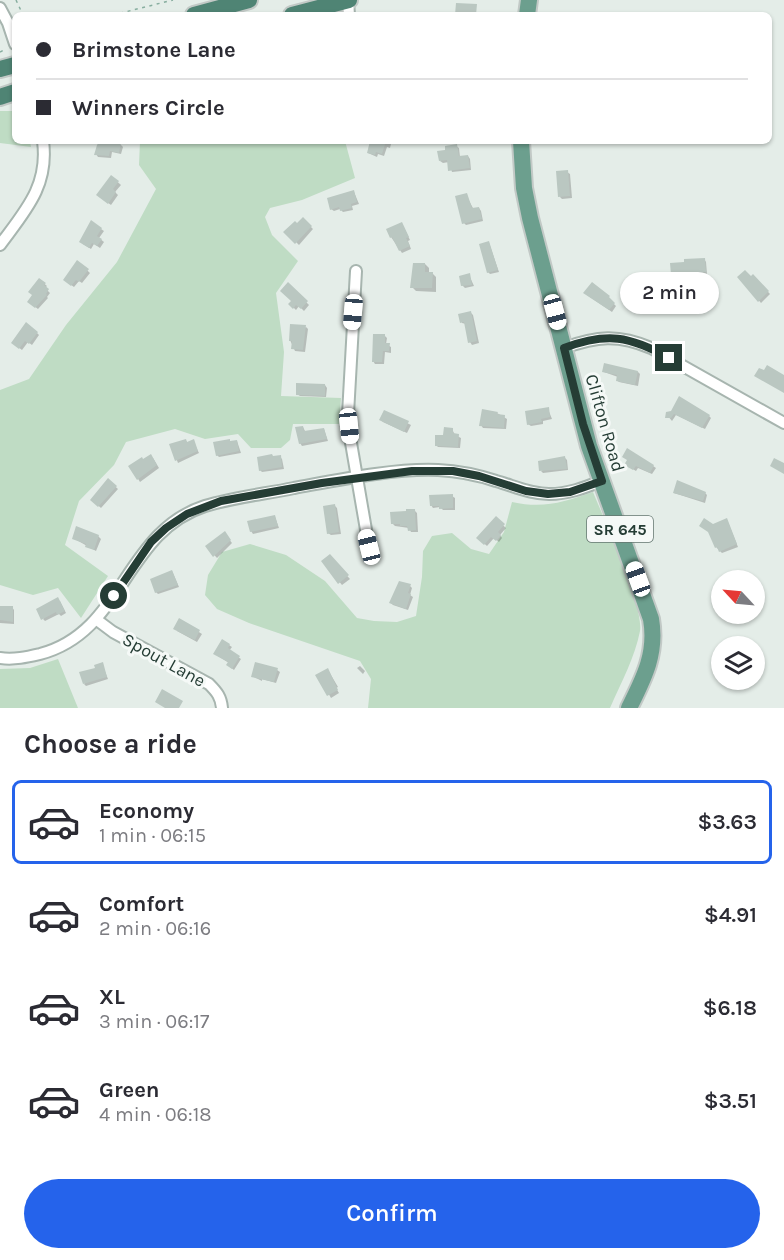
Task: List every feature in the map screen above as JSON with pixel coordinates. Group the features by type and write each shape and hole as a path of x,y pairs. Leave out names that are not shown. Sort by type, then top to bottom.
{"highway":[{"path":"205,12 249,0"},
{"path":"303,12 348,0"}],"main road":[{"name":"Clifton Road","path":"521,144 524,188 530,218 583,424 645,599 653,634 653,648 649,662 629,708"}],"street":[{"path":"0,8 12,35"},
{"path":"0,245 29,206 40,183 44,164 43,144"},
{"path":"356,271 348,414 369,547"},
{"path":"564,348 605,337 635,341 784,423"},
{"path":"0,658 28,657 47,652 81,634 97,620 151,542 166,528 187,514 221,501 412,471 438,470 479,476 526,491 548,494 570,492 602,481"},
{"name":"Spout Lane","path":"97,620 113,632 209,684 221,700 222,708"}],"path":[{"path":"125,12 173,0"}],"green space":[{"path":"0,111 12,111 12,144 30,144 31,147 0,143"},
{"path":"140,144 346,144 355,178 302,200 270,208 265,217 272,235 298,261 276,293 284,352 281,396 341,398 339,424 293,424 290,440 281,448 251,448 238,434 205,439 175,429 126,442 114,465 79,501 65,545 108,576 81,618 58,588 33,595 0,585 0,390 29,379 66,325 117,262 156,189 139,165"},
{"path":"593,492 630,583 640,619 640,631 635,650 610,708 368,708 371,679 360,661 249,623 217,609 205,595 208,575 222,552 250,544 286,555 325,581 357,618 397,622 416,616 423,551 432,536 452,533 471,549 489,554 504,532 512,502 544,505"},
{"path":"58,659 78,708 0,708 0,669 30,668"}],"building":[{"path":"456,3 477,4 476,12 455,12"},
{"path":"121,144 119,153 110,151 109,156 94,155 97,145"},
{"path":"369,144 385,144 382,154 367,153"},
{"path":"457,144 459,156 468,155 470,168 448,171 447,160 439,161 437,151 445,150 445,146"},
{"path":"568,170 570,196 558,197 556,171"},
{"path":"111,175 119,181 113,189 116,192 108,204 96,195"},
{"path":"354,190 357,202 351,204 352,208 340,211 339,207 330,210 327,198"},
{"path":"467,193 472,208 479,207 482,219 462,224 455,196"},
{"path":"303,217 312,226 295,244 283,232"},
{"path":"91,220 102,228 97,236 102,239 97,246 92,243 89,248 79,242"},
{"path":"402,222 409,237 406,238 410,246 399,251 386,229"},
{"path":"489,241 498,270 487,273 479,244"},
{"path":"705,258 706,272 671,275 670,263 684,262 684,259"},
{"path":"77,260 89,269 79,282 76,280 71,286 63,280"},
{"path":"413,263 425,263 425,272 433,272 432,288 410,288"},
{"path":"745,270 751,276 753,274 769,291 758,302 737,277"},
{"path":"470,273 472,285 461,286 459,276"},
{"path":"39,278 46,283 44,285 49,289 47,295 35,308 27,302 32,295 28,292"},
{"path":"288,282 308,301 301,309 296,305 293,309 288,304 291,301 280,291"},
{"path":"592,282 615,303 609,310 583,293"},
{"path":"471,311 477,341 468,343 464,322 460,323 458,314"},
{"path":"26,322 38,332 29,344 25,341 19,349 11,343"},
{"path":"290,324 306,325 303,350 291,349"},
{"path":"373,334 385,334 385,343 390,343 389,351 383,351 382,362 372,362"},
{"path":"604,363 638,371 635,385 616,381 617,375 602,372"},
{"path":"767,365 784,375 784,393 754,376 759,368 764,370"},
{"path":"296,383 325,384 325,396 296,395"},
{"path":"679,396 710,415 702,428 674,414 671,418 665,418 666,412 671,411"},
{"path":"549,407 550,417 541,419 542,422 527,425 525,411"},
{"path":"482,409 505,415 504,428 479,426"},
{"path":"384,410 409,421 404,432 379,420"},
{"path":"303,426 304,431 324,428 327,439 299,444 295,427"},
{"path":"444,427 453,428 453,433 459,434 458,447 435,446 435,435 443,435"},
{"path":"186,439 187,442 194,439 198,451 175,461 169,444"},
{"path":"230,439 230,441 237,440 239,451 216,456 213,442"},
{"path":"627,448 654,465 650,473 636,466 633,470 624,465 627,460 622,457"},
{"path":"151,454 157,465 137,480 128,466"},
{"path":"272,454 273,456 281,455 282,467 259,471 257,457"},
{"path":"565,456 567,469 539,471 538,461"},
{"path":"774,458 784,463 784,474 770,466"},
{"path":"108,478 117,486 98,507 90,500"},
{"path":"677,480 706,492 703,501 673,493"},
{"path":"453,494 453,508 439,509 439,506 430,506 429,495"},
{"path":"335,504 339,532 327,534 323,506"},
{"path":"406,509 415,509 416,530 408,531 407,526 391,524 390,512 406,511"},
{"path":"275,515 278,526 250,532 247,521"},
{"path":"496,516 505,524 498,532 501,535 496,541 491,537 484,545 476,538"},
{"path":"704,518 713,524 727,518 737,544 719,552 708,532 699,526"},
{"path":"76,526 99,535 94,550 72,539"},
{"path":"225,531 231,540 213,557 205,546"},
{"path":"330,554 349,575 338,584 321,561"},
{"path":"172,570 178,585 155,593 150,579"},
{"path":"399,581 411,584 408,593 411,594 406,609 389,603"},
{"path":"58,597 65,611 57,615 56,612 41,620 36,609"},
{"path":"0,606 13,606 13,622 0,620"},
{"path":"179,618 200,630 195,640 173,629"},
{"path":"222,639 230,644 228,648 240,656 232,669 226,665 228,662 213,654"},
{"path":"103,662 107,677 83,684 79,672 95,668 94,665"},
{"path":"255,662 278,668 274,682 251,677"},
{"path":"328,668 338,690 327,696 315,675"},
{"path":"162,689 183,701 179,708 165,708 155,702"}],"route":[{"path":"114,596 151,542 166,528 187,514 221,501 322,483 412,471 453,471 479,476 526,491 548,494 570,492 602,481 589,446 564,348 584,341 614,337 635,341 669,358"}]}
